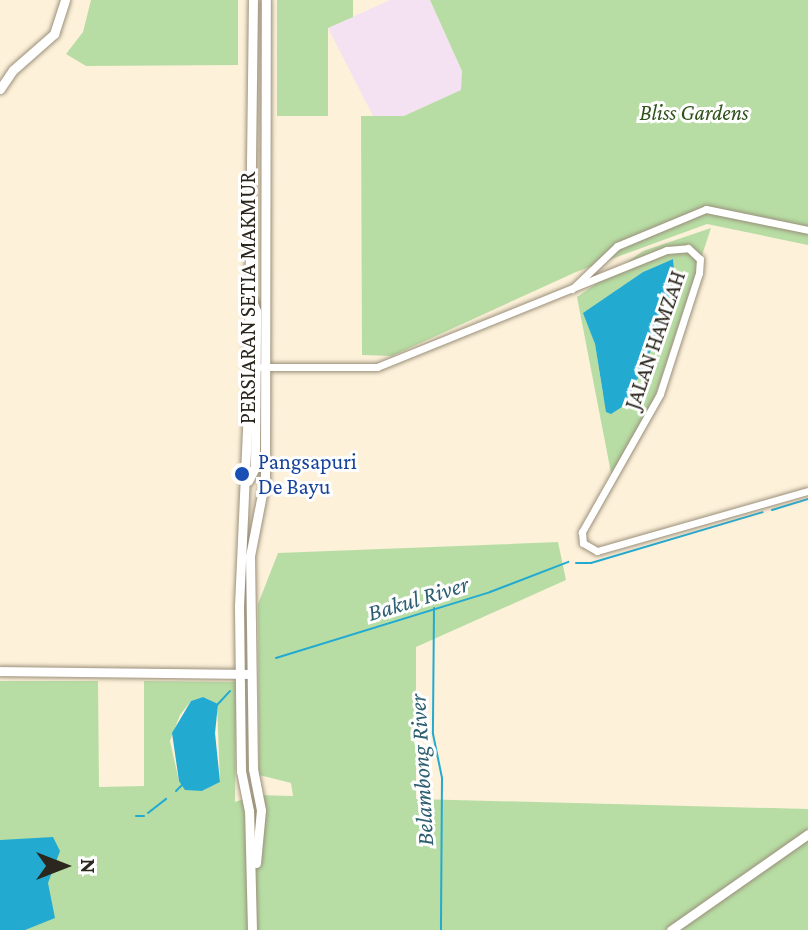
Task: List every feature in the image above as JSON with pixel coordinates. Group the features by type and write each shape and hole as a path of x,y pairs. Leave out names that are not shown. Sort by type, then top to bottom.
{"street":[{"path":"0,89 13,70 54,34 65,0"},
{"name":"PERSIARAN SETIA MAKMUR","path":"247,674 239,606 247,485 253,0"},
{"name":"PERSIARAN SETIA MAKMUR","path":"252,930 253,882 241,771 250,556 265,479 266,0"},
{"path":"571,291 610,250 706,209 808,230"},
{"name":"JALAN HAMZAH","path":"256,367 377,367 667,250 688,248 700,259 695,288 660,394 582,532 587,549 597,551 808,491"},
{"path":"247,485 255,468 256,311 250,295"},
{"path":"0,671 247,674"},
{"path":"671,930 805,837"}],"shaded area":[{"path":"390,0 430,0 462,71 462,90 404,116 373,116 328,28"}],"green space":[{"path":"91,0 238,0 238,65 86,66 66,54 83,32"},
{"path":"277,0 353,0 353,17 328,28 328,116 277,116"},
{"name":"Bliss Gardens","path":"430,0 808,0 808,245 707,224 576,272 392,356 362,355 361,116 404,116 461,90 462,71"},
{"path":"711,228 652,406 612,478 577,297 643,251","holes":["673,259 675,278 656,340 646,358 603,394 595,344 584,313 643,272"]},
{"path":"558,542 566,580 416,647 416,799 808,809 808,930 0,930 0,681 98,681 99,787 144,786 144,681 236,682 235,802 255,795 293,796 291,783 259,775 258,604 278,553","holes":["203,697 217,704 220,782 202,791 179,781 170,741 180,715 191,701"]}],"water":[{"path":"673,259 675,278 656,340 625,405 611,414 606,412 595,344 583,313 643,272"},
{"path":"203,697 218,704 215,733 220,782 202,791 185,790 179,781 172,733 191,701"},
{"path":"53,837 60,851 48,883 55,918 25,930 0,930 0,840"}],"waterway":[{"name":"Bakul River","path":"772,510 808,499"},
{"name":"Bakul River","path":"576,563 591,563 763,512"},
{"name":"Bakul River","path":"276,658 490,592 568,562"},
{"name":"Belambong River","path":"434,608 433,734 442,778 441,930"},
{"name":"Bakul River","path":"217,705 230,691"},
{"name":"Bakul River","path":"176,791 183,784"},
{"name":"Bakul River","path":"148,813 166,799"},
{"name":"Bakul River","path":"136,816 144,816"}],"place":[{"name":"Pangsapuri De Bayu","path":"242,474"}]}
